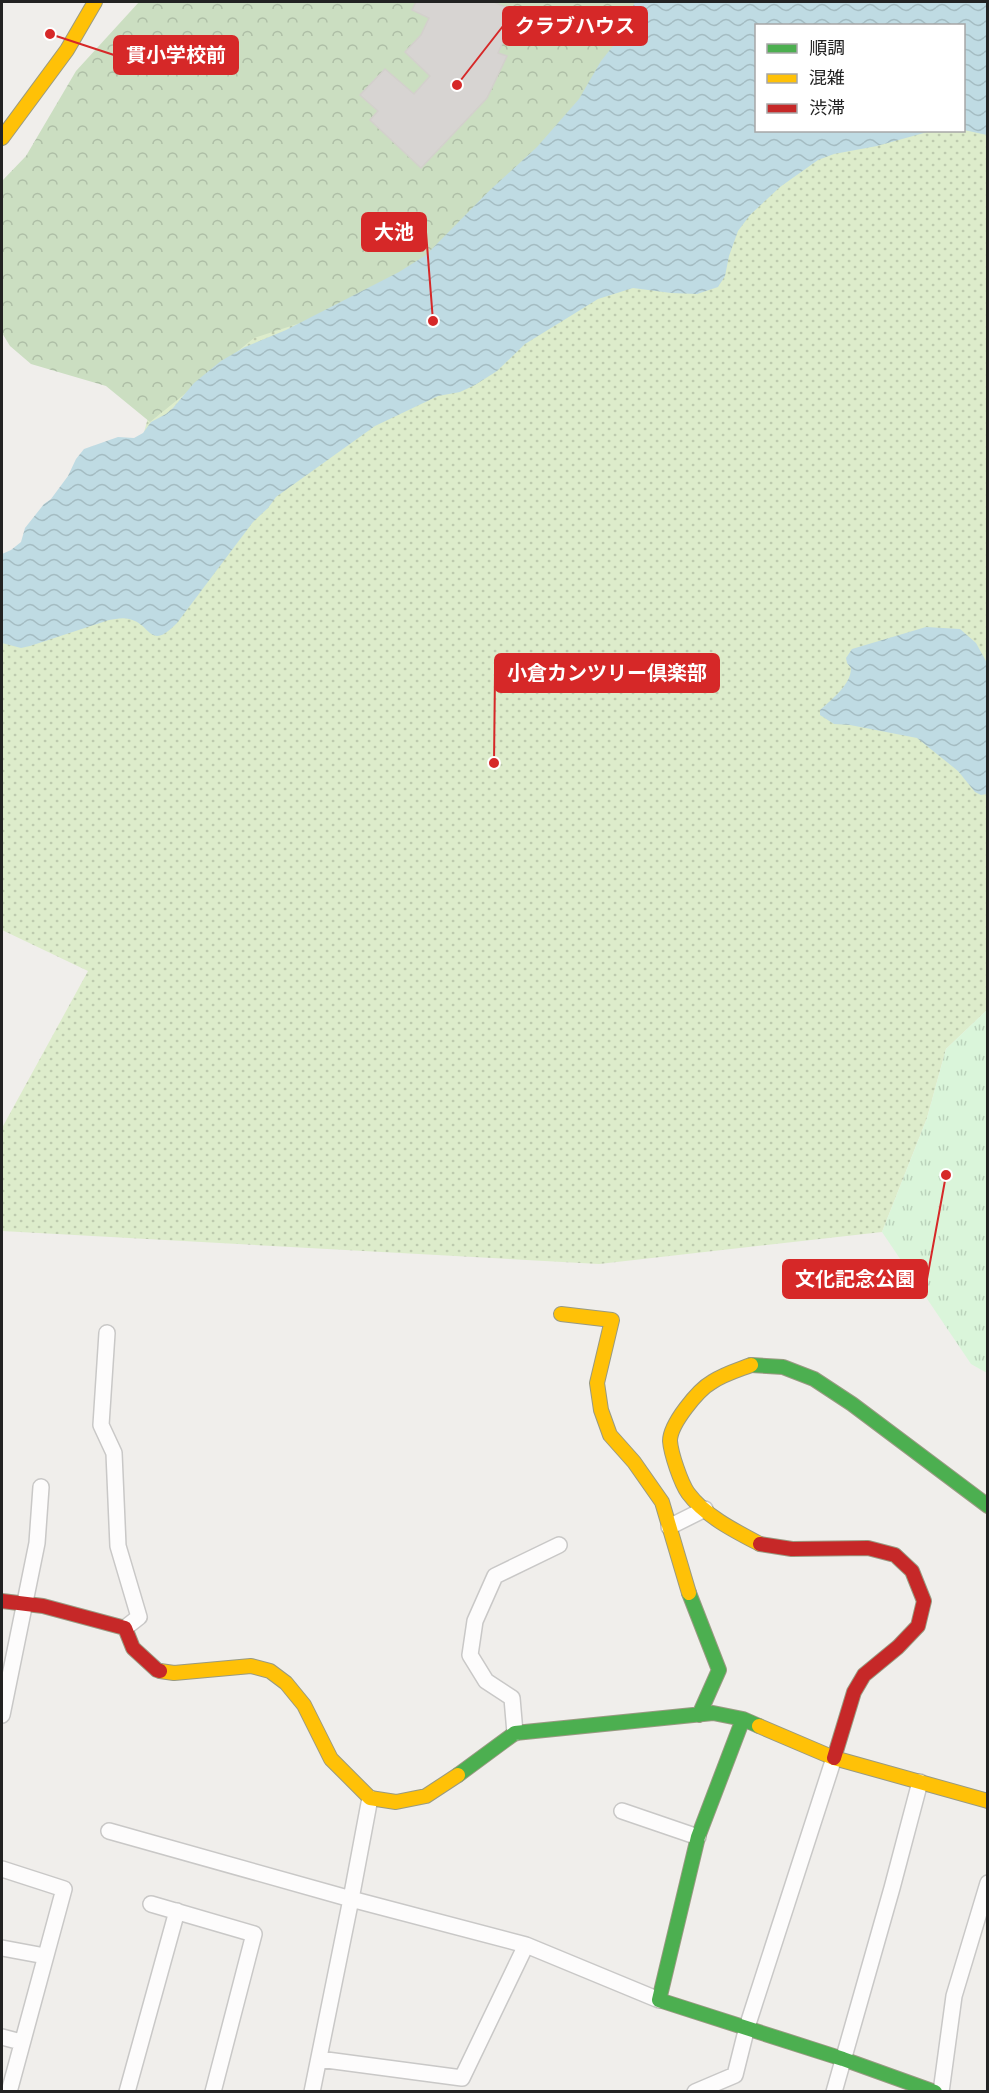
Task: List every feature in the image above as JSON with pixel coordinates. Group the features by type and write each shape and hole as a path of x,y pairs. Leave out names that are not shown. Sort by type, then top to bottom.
{"street":[{"path":"2,138 66,51 95,2"},
{"path":"561,1314 612,1320 597,1383 601,1410 610,1435 634,1462 662,1502 683,1578 719,1670 699,1715"},
{"path":"107,1333 100,1425 114,1453 118,1546 139,1617 125,1628"},
{"path":"695,2091 735,2075 747,2027 854,1692 864,1675 898,1647 918,1626 924,1601 912,1571 895,1555 868,1548 792,1549 760,1544 737,1532 705,1509 688,1493 678,1471 670,1439 684,1409 713,1381 752,1365 783,1367 814,1379 852,1404 987,1506"},
{"path":"2,1715 37,1543 40,1487"},
{"path":"669,1527 705,1509"},
{"path":"515,1733 512,1698 486,1681 470,1655 475,1622 495,1576 559,1545"},
{"path":"2,1601 43,1606 125,1628"},
{"path":"125,1628 133,1648 157,1670 174,1673 251,1666 270,1671 286,1683 304,1705 331,1759 370,1798 396,1802 426,1796 515,1733 713,1713 743,1719 834,1758 987,1801"},
{"path":"659,2000 698,1837 743,1719"},
{"path":"834,2091 920,1782"},
{"path":"312,2091 370,1798"},
{"path":"622,1811 698,1837"},
{"path":"109,1831 526,1945 659,2000 747,2027 935,2091"},
{"path":"2,1869 64,1889 9,2091"},
{"path":"941,2091 954,1995 987,1883"},
{"path":"151,1904 254,1934 213,2091"},
{"path":"127,2091 177,1911"},
{"path":"319,2059 462,2078 526,1945"},
{"path":"2,1948 45,1956"},
{"path":"2,2037 21,2042"}],"green space":[{"path":"139,2 690,2 607,97 415,274 322,316 254,338 150,422 106,386 31,364 10,346 2,333 2,181 26,156 76,71"},
{"path":"238,2 987,2 987,1010 946,1049 927,1118 882,1232 599,1264 2,1231 2,1128 88,971 2,930 2,596 139,451 190,262"},
{"path":"987,1010 987,1373 971,1364 882,1232 927,1118 946,1049"}],"water":[{"path":"635,2 987,2 987,135 965,130 965,24 755,24 755,132 927,132 877,146 834,154 818,160 780,187 750,215 738,231 725,276 718,287 697,294 633,288 598,299 525,344 497,371 475,385 460,392 438,396 375,426 276,497 253,522 177,623 161,635 151,634 137,622 122,618 21,648 2,643 2,554 21,542 25,528 44,504 51,499 84,449 118,437 134,438 143,433 151,422 173,408 194,383 221,361 399,272 426,255 488,192 537,147 579,99 601,61 617,41"},
{"path":"926,627 960,629 976,643 987,663 987,794 981,795 975,792 958,771 917,738 834,724 820,715 820,710 848,680 851,668 846,658 852,649"}],"building":[{"path":"416,2 494,2 516,12 498,53 507,56 487,98 421,168 370,120 378,111 360,95 385,69 414,94 430,76 405,52 421,35 429,18 412,10"}],"traffic: fast":[{"path":"751,1365 783,1367 814,1379 852,1404 988,1506"},
{"path":"689,1593 719,1670 699,1715"},
{"path":"458,1775 515,1733 713,1713 743,1719 759,1726"},
{"path":"743,1719 698,1837 659,2000 843,2059 935,2092"}],"traffic: slow":[{"path":"2,138 67,50 95,2"},
{"path":"561,1314 612,1320 597,1383 601,1410 610,1435 634,1462 662,1502 689,1593"},
{"path":"751,1365 721,1377 706,1386 680,1417 670,1441 679,1476 688,1493 703,1509 721,1522 760,1544"},
{"path":"160,1671 174,1673 251,1666 270,1671 286,1683 304,1705 331,1759 370,1798 396,1802 426,1796 458,1775"},
{"path":"759,1726 834,1758 988,1801"}],"traffic: jam":[{"path":"760,1544 792,1549 868,1548 895,1555 912,1571 924,1601 918,1626 898,1647 864,1675 854,1692 834,1758"},
{"path":"2,1601 43,1606 125,1628 133,1648 160,1671"}],"place":[{"name":"貫小学校前","path":"50,34"},
{"name":"クラブハウス","path":"457,85"},
{"name":"大池","path":"433,321"},
{"name":"小倉カンツリー倶楽部","path":"494,763"},
{"name":"文化記念公園","path":"946,1175"}]}
